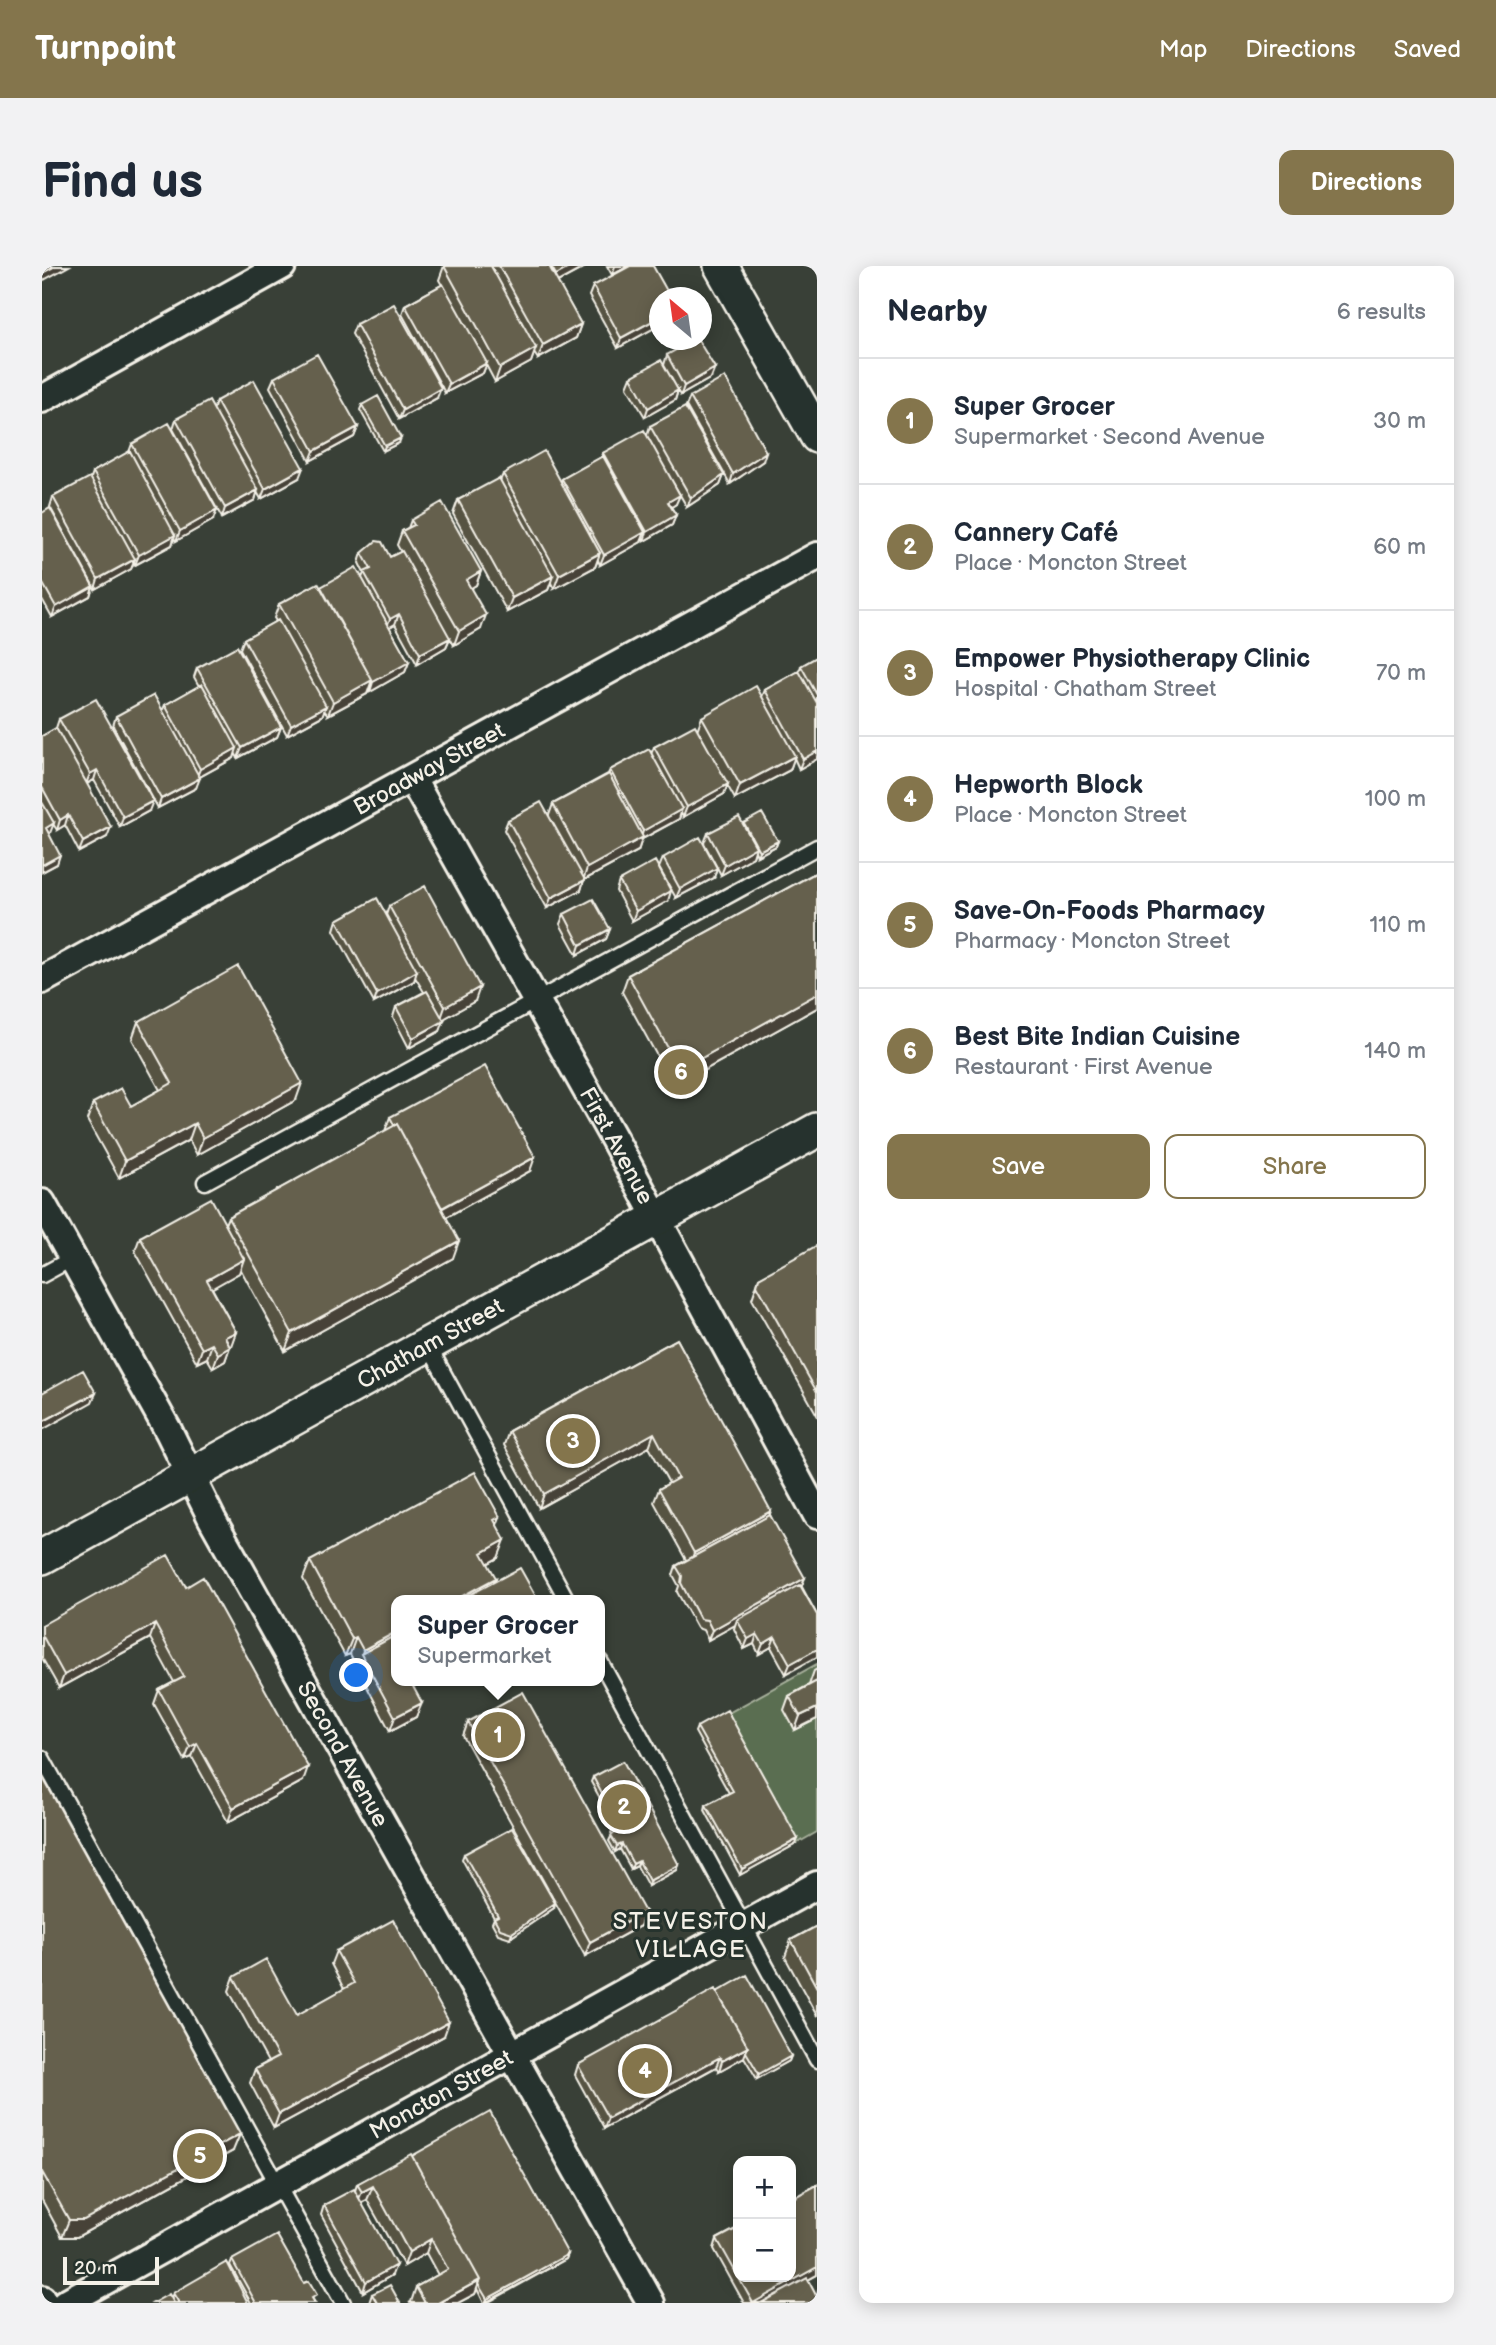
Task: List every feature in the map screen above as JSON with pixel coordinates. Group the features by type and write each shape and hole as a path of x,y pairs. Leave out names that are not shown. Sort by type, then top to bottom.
{"street":[{"path":"42,399 282,266"},
{"path":"720,266 817,436"},
{"name":"Broadway Street","path":"42,980 817,555"},
{"name":"First Avenue","path":"412,779 535,998 817,1515"},
{"name":"Chatham Street","path":"42,1557 817,1130"},
{"name":"Second Avenue","path":"42,1203 191,1475 212,1519 650,2303"},
{"name":"Moncton Street","path":"65,2303 511,2056 744,1923 817,1885"}],"lane":[{"path":"205,1182 535,998 564,987 817,847"},
{"path":"42,1275 73,1258"},
{"path":"428,1345 564,1595"},
{"path":"605,1670 817,2060"},
{"path":"42,1758 343,2303"}],"green space":[{"path":"817,1664 817,1832 796,1844 725,1715"}],"building":[{"path":"42,266 55,266 42,273"},
{"path":"444,266 491,266 536,348 500,368"},
{"path":"499,266 549,266 581,324 543,345"},
{"path":"551,266 572,266 556,275"},
{"path":"630,266 653,266 665,287 649,287 649,323 621,338 593,286"},
{"path":"443,284 487,363 449,384 405,305"},
{"path":"394,304 441,388 403,410 356,324"},
{"path":"676,350 704,350 715,368 684,386 667,355"},
{"path":"317,354 358,427 314,451 274,378"},
{"path":"661,360 678,390 648,408 631,377"},
{"path":"725,377 766,452 733,474 690,397"},
{"path":"254,380 303,468 265,489 216,401"},
{"path":"378,396 401,438 385,446 362,405"},
{"path":"209,401 258,490 225,508 176,419"},
{"path":"685,407 724,475 691,498 650,426"},
{"path":"169,423 217,510 180,531 132,444"},
{"path":"644,430 680,495 668,502 676,515 647,532 603,453"},
{"path":"130,451 175,535 139,555 93,472"},
{"path":"544,451 600,553 559,575 503,474"},
{"path":"603,456 645,532 604,555 562,479"},
{"path":"90,477 135,559 98,579 53,497"},
{"path":"499,478 553,576 512,598 458,500"},
{"path":"442,502 481,571 466,580 486,615 459,631 402,531 414,525 411,520"},
{"path":"50,508 93,586 56,607 42,582 42,513"},
{"path":"376,541 382,542 390,557 402,551 450,638 420,654 399,614 390,619 364,572 371,569 362,553"},
{"path":"356,567 409,662 373,682 321,587"},
{"path":"318,583 372,680 333,702 279,604"},
{"path":"278,620 326,706 291,725 244,639"},
{"path":"237,646 281,727 242,748 197,668"},
{"path":"817,657 817,695 801,666"},
{"path":"799,671 817,703 817,751 803,759 765,690"},
{"path":"202,684 237,748 200,769 165,705"},
{"path":"756,686 795,756 740,785 702,717"},
{"path":"154,695 200,778 161,799 116,716"},
{"path":"96,699 153,801 123,817 97,770 90,774 59,719"},
{"path":"695,725 728,784 687,807 654,747"},
{"path":"56,728 111,827 83,842 68,815 60,820 42,787 42,736"},
{"path":"649,749 682,809 643,831 610,770"},
{"path":"609,774 643,837 587,868 553,804"},
{"path":"42,802 54,823 46,828 60,855 42,865"},
{"path":"541,802 585,880 551,898 508,820"},
{"path":"762,813 778,841 759,851 744,823"},
{"path":"739,817 756,847 725,865 708,833"},
{"path":"700,837 717,868 680,889 663,858"},
{"path":"655,861 671,891 636,911 619,881"},
{"path":"817,872 817,994 680,1070 628,975"},
{"path":"425,886 480,987 445,1007 389,906"},
{"path":"377,898 417,971 377,994 337,920"},
{"path":"593,899 610,929 580,945 564,914"},
{"path":"238,966 302,1083 203,1138 195,1123 125,1161 93,1103 121,1088 131,1106 172,1083 138,1022"},
{"path":"427,991 444,1021 413,1038 396,1007"},
{"path":"485,1066 535,1157 442,1208 397,1124 394,1125 390,1117"},
{"path":"397,1124 459,1241 292,1333 228,1217"},
{"path":"211,1198 244,1259 207,1280 236,1332 225,1337 230,1347 218,1354 212,1344 202,1349 140,1237"},
{"path":"816,1246 817,1392 757,1285 759,1278"},
{"path":"677,1339 771,1511 694,1553 659,1489 678,1478 654,1433 544,1494 509,1431"},
{"path":"83,1370 96,1393 42,1422 42,1393"},
{"path":"475,1472 500,1517 494,1520 505,1540 482,1553 496,1578 464,1595 391,1595 391,1635 363,1650 356,1637 352,1639 310,1561"},
{"path":"770,1515 805,1578 712,1630 707,1620 700,1619 681,1583 682,1576 676,1566"},
{"path":"168,1555 186,1587 203,1577 308,1767 233,1808 197,1743 190,1747 159,1690 184,1677 155,1624 64,1675 42,1635 42,1625"},
{"path":"520,1568 535,1595 469,1595"},
{"path":"800,1585 817,1615 817,1649 790,1664 775,1637 763,1644 757,1634 748,1639 737,1620"},
{"path":"391,1638 391,1686 413,1686 422,1703 395,1717 361,1654"},
{"path":"817,1681 817,1708 800,1716 789,1696"},
{"path":"523,1692 645,1912 590,1942 468,1722"},
{"path":"727,1710 798,1839 742,1869 706,1805 733,1791 697,1727"},
{"path":"623,1761 679,1865 649,1881 639,1861 633,1864 622,1844 617,1846 611,1836 615,1833 613,1828 619,1826 593,1777"},
{"path":"42,1776 240,2134 84,2220 69,2220 42,2172"},
{"path":"512,1828 555,1903 512,1933 500,1929 494,1918 498,1916 464,1854"},
{"path":"393,1920 449,2022 279,2114 255,2069 278,2057 234,1977 266,1959 297,2015 354,1983 336,1951"},
{"path":"817,1926 817,1988 791,1940"},
{"path":"747,1975 791,2056 759,2074 746,2052 748,2047 717,1992"},
{"path":"715,1989 748,2047 722,2061 720,2057 608,2118 578,2065"},
{"path":"490,2112 568,2254 487,2299 478,2284 480,2280 412,2156"},
{"path":"411,2154 480,2280 438,2303 425,2303 416,2287 448,2269 431,2239 409,2252 373,2186 362,2192 357,2184"},
{"path":"817,2185 817,2267 796,2279 796,2196"},
{"path":"354,2189 396,2265 366,2282 324,2205"},
{"path":"733,2231 733,2267 717,2239"},
{"path":"277,2235 304,2283 309,2281 317,2295 312,2298 315,2303 256,2303 232,2260"},
{"path":"227,2262 248,2303 179,2303 173,2293"},
{"path":"807,2278 817,2297 817,2303 761,2303"},
{"path":"741,2282 790,2282 753,2303"},
{"path":"390,2285 400,2303 377,2303 372,2294"},
{"path":"169,2294 174,2303 153,2303"}],"place":[{"name":"Best Bite Indian Cuisine","path":"681,1072"},
{"name":"Empower Physiotherapy Clinic","path":"573,1441"},
{"name":"Super Grocer","path":"498,1735"},
{"name":"Cannery Café","path":"624,1807"},
{"name":"Hepworth Block","path":"645,2071"},
{"name":"Save-On-Foods Pharmacy","path":"200,2156"}],"district":[{"name":"STEVESTON VILLAGE","path":"691,1935"}]}
